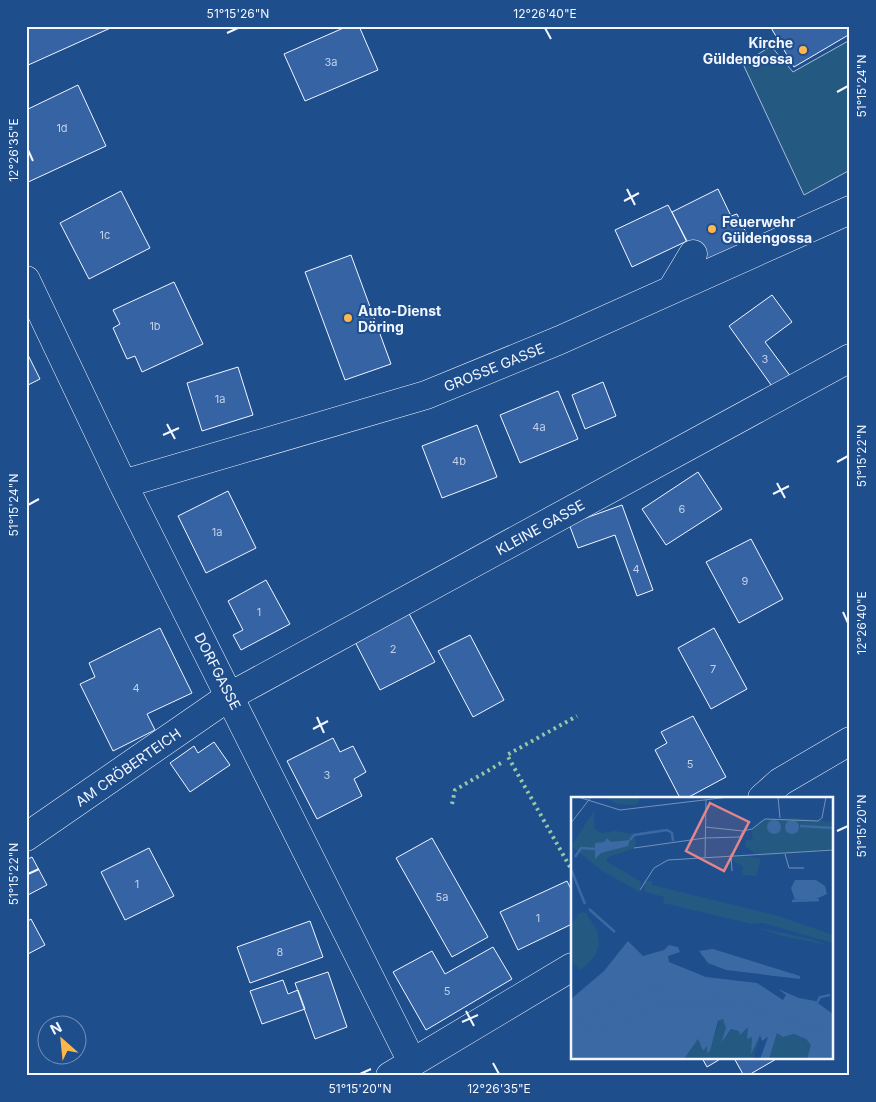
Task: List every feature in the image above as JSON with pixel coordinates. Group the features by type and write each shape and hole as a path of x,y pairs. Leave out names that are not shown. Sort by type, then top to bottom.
{"street":[{"name":"GROSSE GASSE","path":"123,484 426,395 560,340 850,210"},
{"path":"672,289 693,254"},
{"name":"DORFGASSE","path":"26,280 123,484 230,696 401,1069"},
{"name":"KLEINE GASSE","path":"230,696 850,358"},
{"name":"AM CRÖBERTEICH","path":"26,837 230,696"},
{"path":"763,797 780,782 850,741"},
{"path":"401,1069 571,968"}],"shaded area":[{"path":"850,40 850,170 804,195 743,64 771,46 793,72"}],"building":[{"path":"26,26 115,26 26,66"},
{"path":"348,26 359,26 378,70 305,101 284,54"},
{"name":"Kirche Güldengossa","path":"770,26 850,26 850,34 794,67"},
{"path":"78,85 106,146 26,183 26,110"},
{"name":"Feuerwehr Güldengossa","path":"718,189 731,216 737,214 750,241 699,267 672,212"},
{"path":"121,191 150,248 89,279 60,223"},
{"path":"668,205 687,241 632,267 615,230"},
{"name":"Auto-Dienst Döring","path":"351,255 391,364 345,380 305,272"},
{"path":"174,282 203,344 142,372 135,356 127,359 113,328 120,324 113,310"},
{"path":"772,295 792,322 765,342 791,377 774,389 729,326"},
{"path":"26,351 40,379 26,386"},
{"path":"238,367 253,415 202,431 187,383"},
{"path":"603,382 616,416 585,429 572,395"},
{"path":"558,391 578,439 520,463 500,415"},
{"path":"477,425 497,477 442,498 422,446"},
{"path":"698,472 722,509 666,545 642,509"},
{"path":"228,491 256,548 206,573 178,516"},
{"path":"622,505 653,590 637,596 615,535 578,548 569,524"},
{"path":"751,539 783,599 739,623 706,562"},
{"path":"266,580 290,624 241,650 233,635 243,630 228,601"},
{"path":"406,608 435,662 380,690 352,636"},
{"path":"160,628 192,693 147,714 155,730 113,751 80,684 95,677 89,663"},
{"path":"714,628 747,689 711,709 678,648"},
{"path":"470,635 504,700 473,717 438,651"},
{"path":"693,716 726,777 689,797 679,797 655,750 667,743 661,732"},
{"path":"333,738 340,752 353,746 366,772 354,779 362,796 317,819 287,761"},
{"path":"214,742 230,765 190,792 170,763 194,746 198,753"},
{"path":"432,838 488,937 452,957 396,858"},
{"path":"149,848 174,896 125,920 101,872"},
{"path":"32,857 47,885 26,896 26,860"},
{"path":"567,881 571,889 571,924 518,950 500,912"},
{"path":"31,919 45,945 26,955 26,922"},
{"path":"310,921 323,957 250,983 237,947"},
{"path":"493,947 512,979 426,1030 393,972 432,951 445,974"},
{"path":"328,972 347,1027 315,1039 295,983"},
{"path":"283,980 288,994 298,990 305,1009 262,1024 250,991"},
{"path":"703,1060 719,1060 707,1067"},
{"path":"735,1060 775,1060 747,1076 744,1076"}],"hedge":[{"path":"570,867 507,755 577,716"},
{"path":"452,804 455,790 501,763"}],"place":[{"name":"Kirche Güldengossa","path":"803,50"},
{"name":"Feuerwehr Güldengossa","path":"712,229"},
{"name":"Auto-Dienst Döring","path":"348,318"}]}
